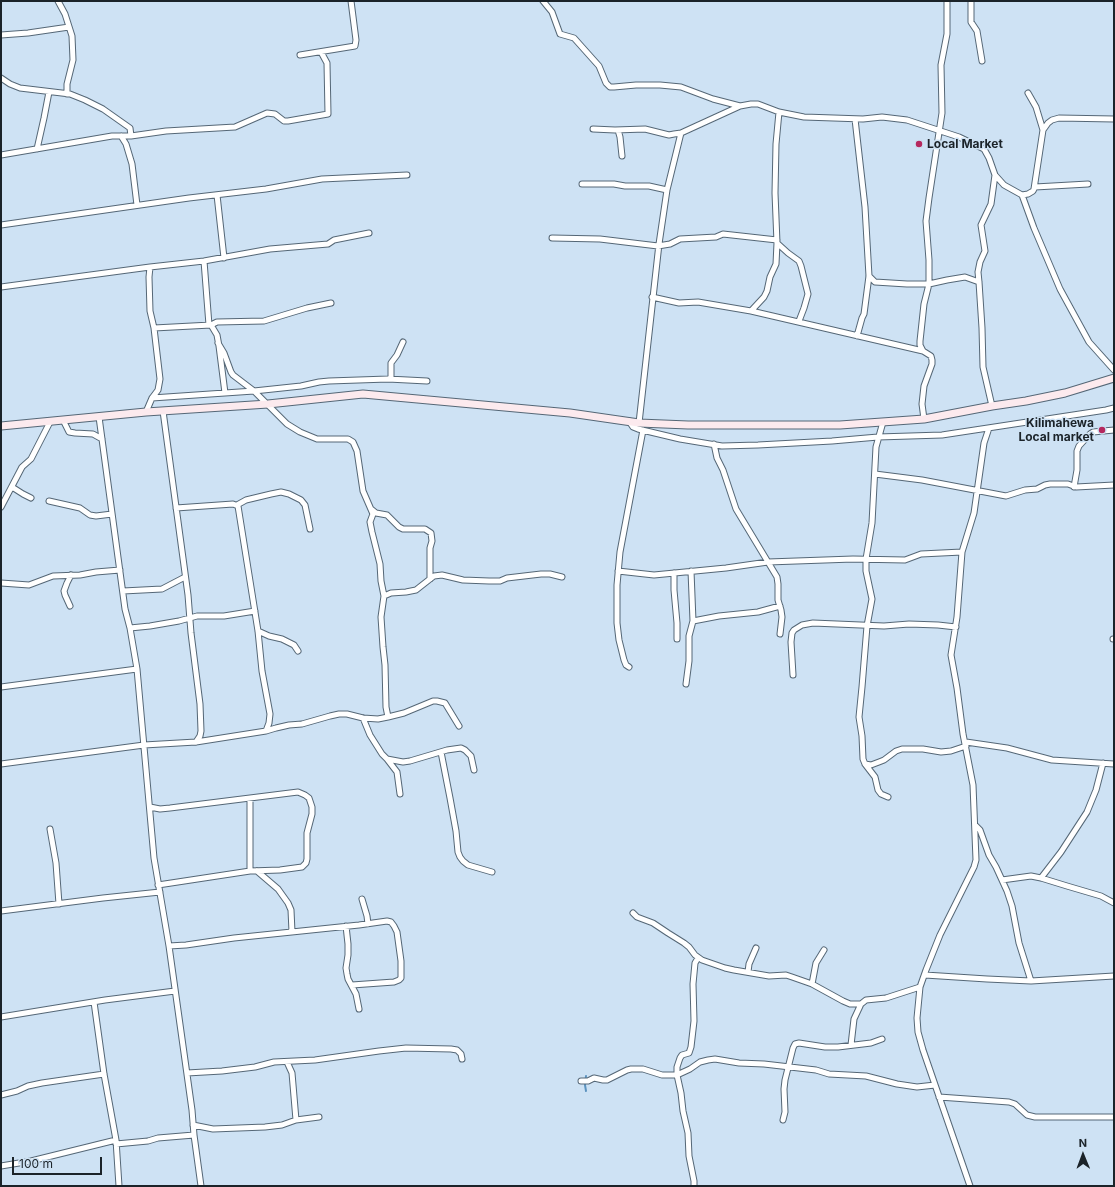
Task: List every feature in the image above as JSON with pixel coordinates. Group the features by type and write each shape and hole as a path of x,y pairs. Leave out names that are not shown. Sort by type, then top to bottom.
{"main road":[{"path":"1,426 146,412 268,404 363,394 570,413 638,423 688,425 840,426 924,419 1026,401 1114,378"}],"street":[{"path":"58,1 65,14 72,36 73,60 67,84 67,94"},
{"path":"300,55 353,47 356,45 351,1"},
{"path":"543,1 552,12 560,34 574,38 599,66 608,86 660,85 681,87 713,99 740,106"},
{"path":"923,351 920,341 924,304 929,284 926,221 942,113 941,65 947,34 947,1"},
{"path":"971,1 971,22 977,30 982,61"},
{"path":"1,36 69,27"},
{"path":"1,155 112,136 131,136 166,131 235,127 267,113 276,114 284,121 328,114 327,63 321,52"},
{"path":"1,78 20,88 67,94 85,100 103,109 130,128 131,136"},
{"path":"37,149 49,92"},
{"path":"1028,93 1036,107 1043,130"},
{"path":"593,129 644,129 669,135 681,132 740,106 758,104 779,112 804,117 882,117 907,120 959,137 984,149 987,153 995,175 1004,185 1022,195 1034,228 1060,289 1089,342 1114,370"},
{"path":"751,311 764,297 776,264 777,241 775,193 776,144 779,112"},
{"path":"855,118 864,199 869,276 864,314 857,336"},
{"path":"1022,195 1033,191 1035,187 1043,130 1048,122 1059,118 1114,119"},
{"path":"618,130 621,141 622,156"},
{"path":"638,423 658,246 667,190 681,132"},
{"path":"121,136 126,144 130,158 137,205"},
{"path":"1,225 137,205 266,189 322,179 407,175"},
{"path":"992,406 983,367 980,282 978,272 985,248 981,225 991,204 995,175"},
{"path":"582,184 649,186 667,190"},
{"path":"1035,187 1088,184"},
{"path":"217,195 224,258"},
{"path":"1,287 204,261 270,250 328,244 334,240 369,233"},
{"path":"552,238 600,239 658,246 670,244 680,240 716,237 723,234 777,241 788,253 799,261 801,266 808,294 799,321"},
{"path":"204,261 210,325 217,335 225,393"},
{"path":"146,412 152,398 158,390 160,379 154,328 150,311 150,267"},
{"path":"869,276 875,282 929,284 965,277 980,282"},
{"path":"652,297 679,303 698,302 751,311 923,351 930,356 932,360 924,386 922,404 924,419"},
{"path":"154,328 210,325 217,322 264,321 307,308 331,303"},
{"path":"391,379 391,363 397,355 403,342"},
{"path":"218,343 224,353 231,372 254,391 287,424 312,438 348,439 353,442 357,451 363,491 373,514 370,522 380,564 384,596 381,617 383,648 386,665 386,707 388,717"},
{"path":"152,398 254,391 301,386 324,381 391,379 428,381"},
{"path":"629,421 633,426 643,430 680,439 722,446 942,435 1114,408"},
{"path":"163,411 188,595 200,704 201,731 196,742"},
{"path":"99,417 125,608 137,669 154,858 169,946 201,1186"},
{"path":"63,420 69,432 75,434 93,434 102,440"},
{"path":"1,507 22,467 31,459 50,422"},
{"path":"883,422 875,452 872,523 866,559 866,571 872,599 867,626 859,717 862,736 862,753 865,764 875,777 878,790 881,794 888,797"},
{"path":"970,1186 918,1032 917,1018 920,987 940,935 953,911 976,860 973,785 951,655 956,627 962,552 974,513 984,444 989,428"},
{"path":"629,667 626,666 619,640 616,602 620,552 643,430"},
{"path":"1074,487 1077,470 1077,451 1079,446 1093,432 1114,430"},
{"path":"714,444 717,458 723,470 736,509 777,577 782,617 780,634"},
{"path":"875,474 922,480 1006,496 1025,490 1037,489 1045,485 1068,484 1074,487 1114,485"},
{"path":"12,487 31,498"},
{"path":"176,508 237,505 246,500 281,492 301,500 305,505 310,528"},
{"path":"49,501 80,508 90,515 96,516 112,514"},
{"path":"237,505 255,611 262,671 270,714 266,732"},
{"path":"371,509 376,513 387,515 400,528 425,529 431,533 430,579"},
{"path":"618,572 654,575 674,574 768,562 866,559 905,560 921,554 962,552"},
{"path":"1,583 29,585 53,576 80,575 120,570"},
{"path":"686,684 689,661 689,636 693,621 691,571"},
{"path":"384,596 391,593 416,590 434,576 442,575 463,580 489,581 500,581 541,574 550,574 562,577"},
{"path":"674,574 677,623 676,639"},
{"path":"70,606 64,591 71,575"},
{"path":"123,591 162,589 185,577"},
{"path":"693,621 719,616 758,612 780,606"},
{"path":"130,628 190,619 197,616 224,616 255,611"},
{"path":"793,675 791,642 792,633 802,625 812,623 867,626 909,624 956,627"},
{"path":"258,631 269,636 282,639 294,645 298,651"},
{"path":"1,687 137,669"},
{"path":"1,764 144,744 196,742 266,732 276,728 302,724 339,714 378,719 404,713 428,702 437,701 445,703 459,726"},
{"path":"363,718 373,741 397,772 400,794"},
{"path":"865,764 878,762 902,749 923,749 940,752 951,751 966,744 1007,748 1052,760 1114,764"},
{"path":"386,759 397,762 410,761 461,748 471,756 474,770"},
{"path":"441,752 460,857 463,862 468,865 492,872"},
{"path":"1041,878 1061,852 1087,812 1096,790 1103,763"},
{"path":"150,807 160,809 170,808 298,792 309,798 312,807 312,814 307,833 308,858 302,867 294,869 250,871 158,885"},
{"path":"250,799 250,871"},
{"path":"975,824 980,830 989,855 1002,880 1012,906 1019,943 1031,981"},
{"path":"50,830 56,863 59,904"},
{"path":"257,871 278,889 288,903 291,910 292,932"},
{"path":"1002,880 1030,876 1041,878 1096,894 1114,903"},
{"path":"1,911 160,892"},
{"path":"362,899 368,924"},
{"path":"633,913 637,917 653,923 684,943 698,958 724,968 769,976 786,975 812,984 850,1004 861,1004"},
{"path":"169,946 186,946 213,940 387,921 391,922 397,932 401,961 401,978 394,982 352,985"},
{"path":"346,926 348,944 346,968 348,979 356,994 359,1009"},
{"path":"748,972 749,964 756,948"},
{"path":"812,984 816,963 824,950"},
{"path":"694,1186 694,1176 689,1156 688,1133 681,1093 676,1075 680,1058 682,1055 689,1053 692,1047 694,1021 693,984 698,958"},
{"path":"925,975 1031,981 1114,976"},
{"path":"851,1045 854,1019 861,1004 866,1000 886,998 920,987"},
{"path":"1,1017 175,991"},
{"path":"94,1002 104,1074 116,1142 119,1186"},
{"path":"783,1120 786,1106 784,1089 795,1044 799,1043 825,1047 876,1042 882,1039"},
{"path":"187,1073 254,1068 269,1063 322,1060 406,1048 451,1048 457,1050 461,1054 462,1059"},
{"path":"581,1081 594,1078 607,1080 631,1069 642,1069 662,1075 676,1075 690,1069 700,1062 716,1059 739,1063 764,1064 816,1070 829,1074 866,1076 897,1084 917,1087 935,1085"},
{"path":"287,1062 292,1073 296,1120"},
{"path":"1,1095 37,1084 104,1074"},
{"path":"939,1097 1009,1102 1015,1104 1026,1115 1035,1117 1114,1117"},
{"path":"193,1125 213,1129 260,1127 282,1125 296,1120 319,1117"},
{"path":"1,1166 31,1161 116,1142 194,1135"}],"waterway":[{"path":"586,1076 586,1091"}],"place":[{"name":"Local Market","path":"919,144"},
{"name":"Kilimahewa Local market","path":"1102,430"}]}
